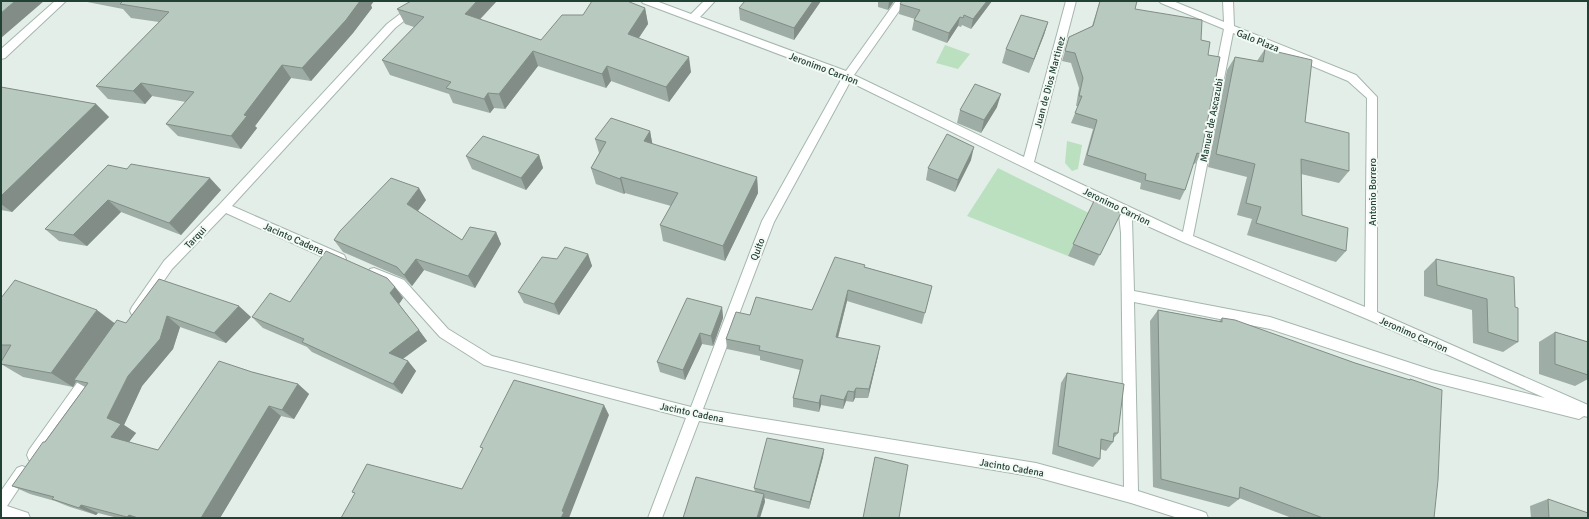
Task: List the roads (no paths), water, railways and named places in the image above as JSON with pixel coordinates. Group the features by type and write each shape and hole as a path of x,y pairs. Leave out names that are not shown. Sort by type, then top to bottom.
{"street":[{"path":"1,55 61,1"},
{"name":"Tarqui","path":"127,323 168,265 224,207 391,26 424,1"},
{"name":"Jeronimo Carrion","path":"646,1 848,76 1125,211 1187,239 1371,315 1588,411"},
{"path":"693,18 710,1"},
{"name":"Quito","path":"655,518 768,221 848,76 901,1"},
{"name":"Juan de Dios Martinez","path":"1028,163 1071,1"},
{"name":"Galo Plaza","path":"1164,1 1352,78"},
{"name":"Manuel de Ascazubi","path":"1187,239 1229,28 1228,1"},
{"name":"Antonio Borrero","path":"1352,78 1372,97 1371,315"},
{"name":"Jacinto Cadena","path":"224,207 348,262"},
{"path":"1125,211 1127,233 1131,496"},
{"name":"Jacinto Cadena","path":"363,268 400,284 444,333 489,360 694,414 1036,470 1131,496 1201,518"},
{"path":"1128,295 1270,323 1432,376 1588,415"},
{"path":"1,503 100,361"},
{"path":"1,511 23,518"}]}
